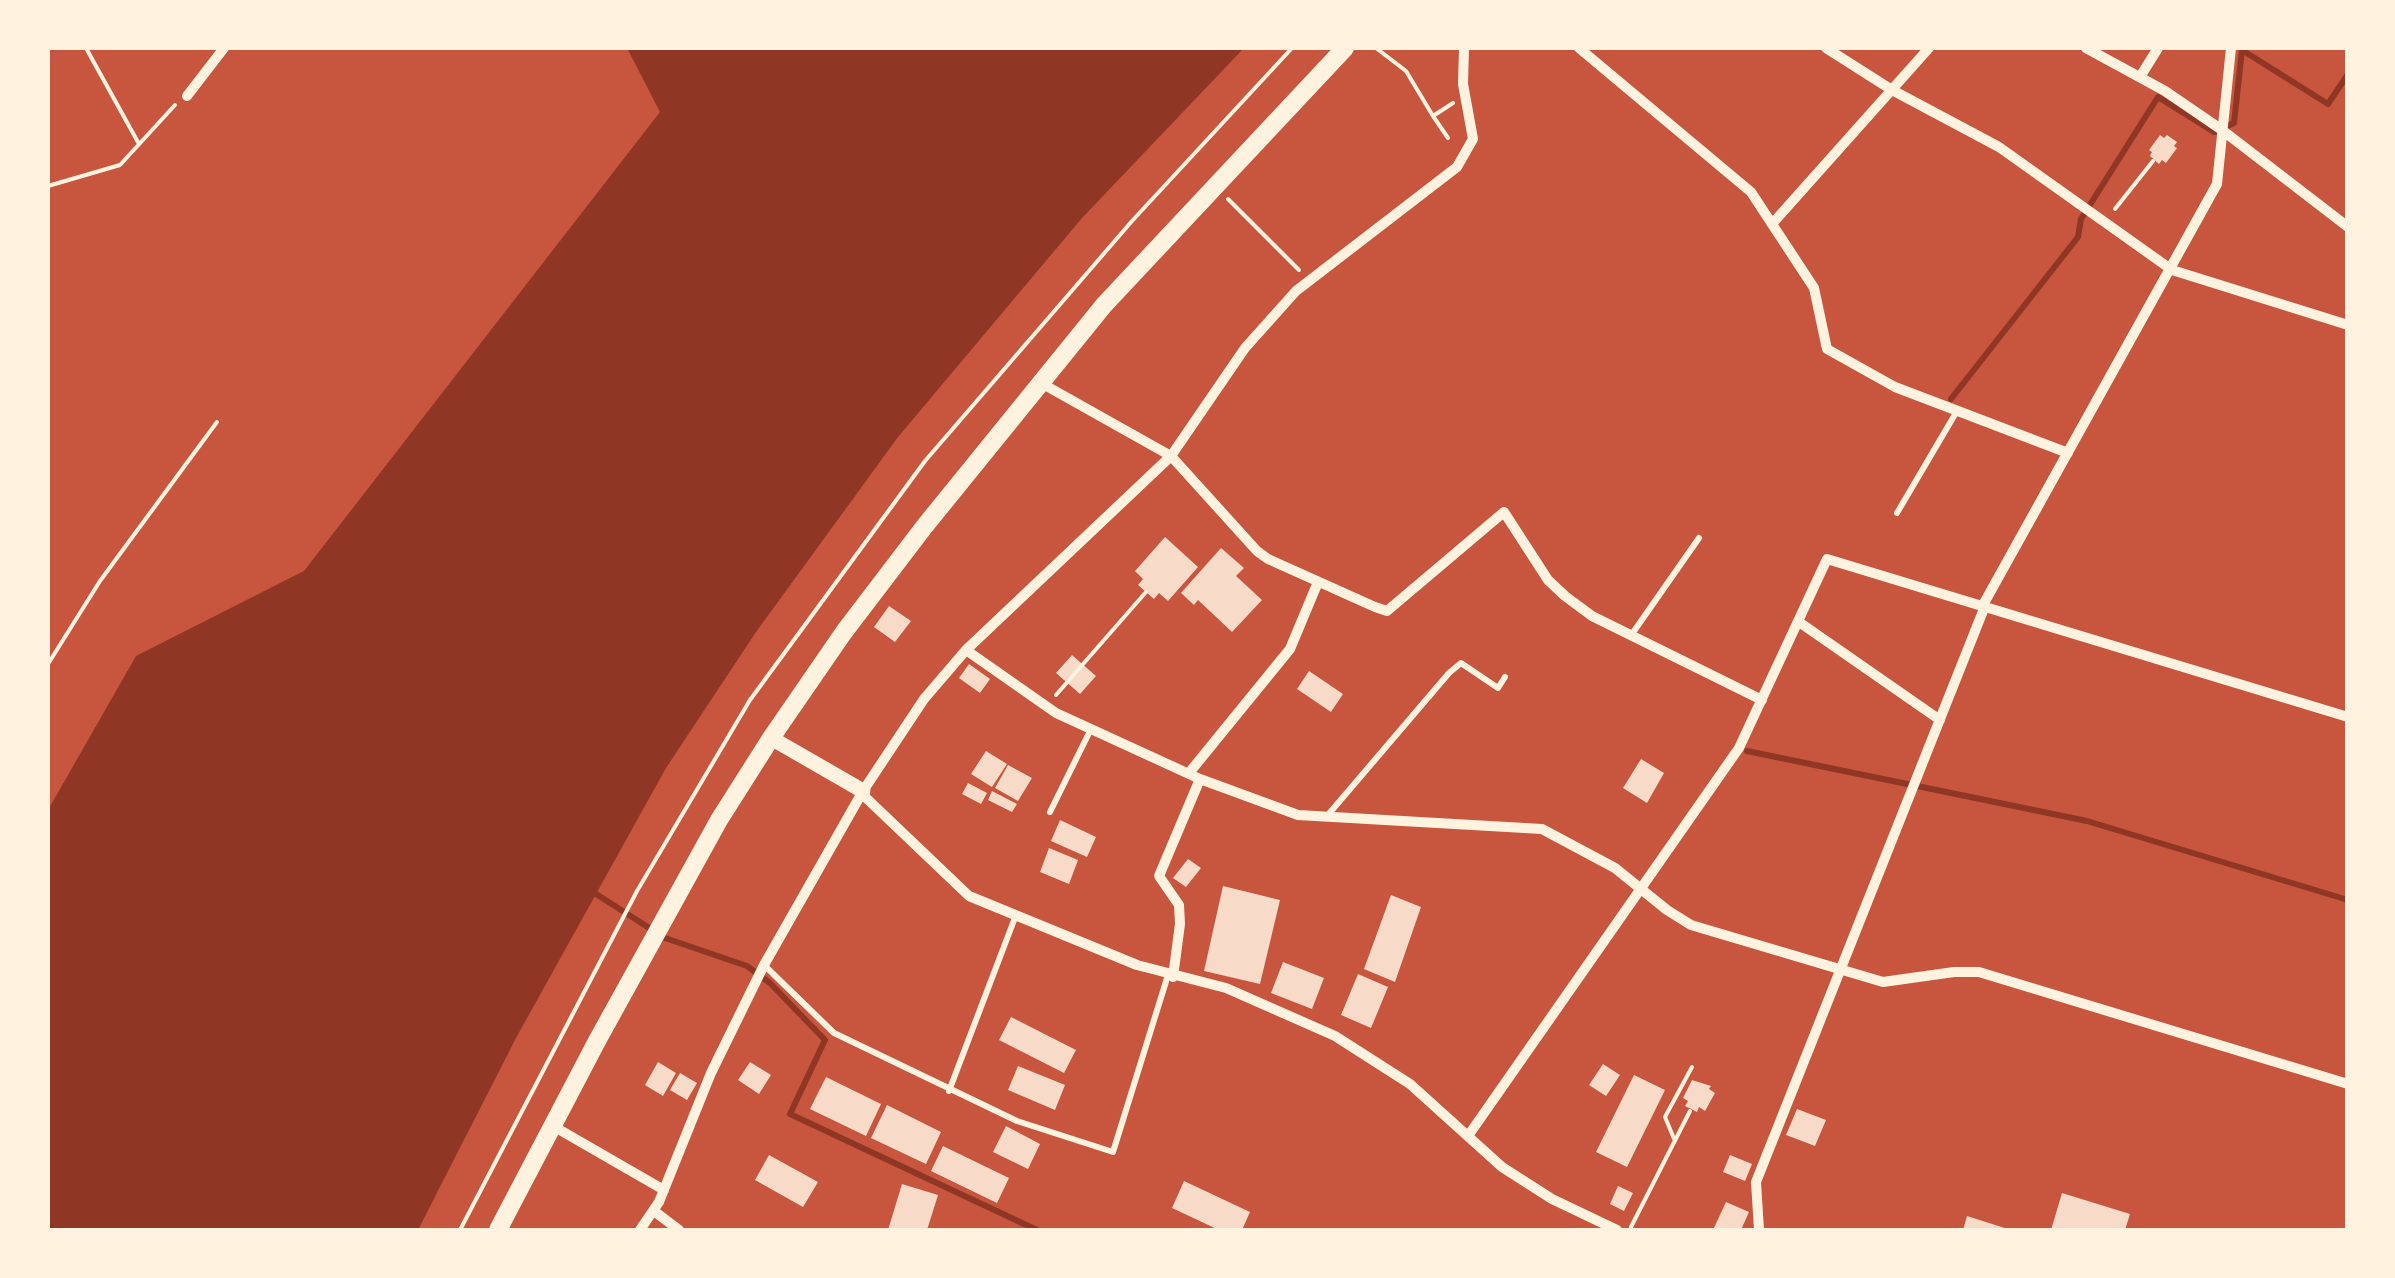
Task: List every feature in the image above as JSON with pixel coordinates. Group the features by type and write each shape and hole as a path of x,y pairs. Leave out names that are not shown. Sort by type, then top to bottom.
{"main road":[{"path":"498,1230 671,906 771,738 844,632 1104,306 1345,48"}],"street":[{"path":"187,96 224,48"},
{"path":"640,1230 664,1190 711,1073 764,965 863,793 924,699 966,650 1171,456 1244,348 1296,291 1457,168 1472,139 1462,63 1464,48"},
{"path":"1579,48 1752,192 1814,288 1827,350 1894,388 2068,453"},
{"path":"1826,48 1892,90 1999,147 2172,270 2348,325"},
{"path":"1772,224 1929,48"},
{"path":"2086,48 2140,77 2222,130 2348,227"},
{"path":"2140,77 2158,48"},
{"path":"1759,1230 1756,1182 1984,605 2218,184 2232,48"},
{"path":"1041,384 1171,456 1257,552 1318,582 1386,611 1504,512 1548,580 1592,616 1762,700"},
{"path":"1468,1136 1739,748 1827,558 2348,716"},
{"path":"1189,773 1290,649 1318,582"},
{"path":"1799,622 1940,720"},
{"path":"966,650 1046,706 1200,779 1298,815 1542,829 1614,868 1691,925 1882,982 1978,972 2348,1084"},
{"path":"771,738 863,793 968,896 1170,976 1226,988 1336,1036 1410,1084 1502,1167 1552,1199 1616,1230"},
{"path":"1170,976 1180,924 1179,905 1160,876 1200,779"},
{"path":"553,1126 664,1190"},
{"path":"654,1211 678,1230"}],"lane":[{"path":"1896,513 1958,410"},
{"path":"1632,634 1699,538"},
{"path":"1326,817 1448,673 1461,663 1498,688 1506,677"},
{"path":"1050,812 1092,728"},
{"path":"949,1090 1016,916"},
{"path":"764,965 834,1033 1016,1121 1113,1152 1170,976"}],"path":[{"path":"86,48 139,144"},
{"path":"1376,48 1406,71 1448,138"},
{"path":"48,186 120,164 161,117 187,96"},
{"path":"1434,116 1466,96"},
{"path":"2104,223 2153,162"},
{"path":"1215,186 1310,280"},
{"path":"48,664 100,581 217,422"},
{"path":"1046,706 1146,592"},
{"path":"1675,1142 1665,1118 1692,1067"},
{"path":"1629,1230 1690,1111"}],"shaded area":[{"path":"627,48 1244,48 1082,218 898,437 756,632 666,768 516,1038 418,1230 48,1230 48,810 136,656 304,571 660,112"}],"building":[{"path":"2160,135 2177,142 2177,148 2166,163 2162,160 2159,164 2149,150"},
{"path":"1165,537 1198,567 1168,601 1159,593 1154,599 1138,585 1143,579 1135,571"},
{"path":"1221,548 1244,568 1236,576 1262,600 1232,632 1198,600 1194,605 1181,593"},
{"path":"889,606 911,621 895,642 874,627"},
{"path":"1072,655 1096,676 1080,694 1056,673"},
{"path":"969,664 990,679 980,693 959,678"},
{"path":"1309,671 1343,694 1331,712 1297,689"},
{"path":"986,751 1007,764 992,787 971,774"},
{"path":"1641,759 1664,773 1647,803 1623,788"},
{"path":"1008,765 1032,778 1018,801 995,788"},
{"path":"968,783 987,793 981,804 962,794"},
{"path":"992,791 1017,804 1012,812 988,800"},
{"path":"1060,820 1096,837 1087,857 1051,841"},
{"path":"1049,848 1078,860 1069,884 1040,872"},
{"path":"1188,859 1201,868 1186,887 1173,878"},
{"path":"1223,886 1280,900 1260,984 1204,971"},
{"path":"1391,895 1421,907 1395,982 1364,969"},
{"path":"1283,962 1324,978 1312,1009 1271,993"},
{"path":"1358,974 1388,987 1371,1028 1341,1015"},
{"path":"1011,1017 1076,1050 1064,1073 999,1040"},
{"path":"658,1062 676,1073 663,1096 645,1085"},
{"path":"750,1062 771,1075 759,1094 738,1080"},
{"path":"1603,1064 1620,1075 1606,1096 1589,1085"},
{"path":"1018,1066 1065,1085 1055,1110 1008,1090"},
{"path":"680,1073 697,1083 687,1100 670,1090"},
{"path":"1634,1075 1665,1090 1627,1167 1596,1152"},
{"path":"826,1077 881,1104 866,1136 810,1109"},
{"path":"1692,1080 1711,1086 1709,1089 1715,1093 1705,1111 1685,1106 1688,1101 1683,1098"},
{"path":"887,1105 941,1132 926,1164 871,1138"},
{"path":"1797,1109 1826,1120 1815,1146 1786,1135"},
{"path":"1006,1126 1040,1144 1028,1169 993,1152"},
{"path":"943,1146 1009,1178 997,1203 931,1171"},
{"path":"769,1155 818,1182 803,1207 755,1180"},
{"path":"1730,1155 1752,1164 1745,1181 1723,1172"},
{"path":"1184,1181 1250,1212 1242,1230 1219,1230 1172,1208"},
{"path":"902,1184 938,1195 927,1230 888,1230"},
{"path":"1618,1186 1633,1193 1624,1211 1610,1204"},
{"path":"2062,1193 2130,1214 2125,1230 2051,1230"},
{"path":"1726,1202 1749,1212 1741,1230 1713,1230"},
{"path":"1967,1216 2011,1230 1963,1230"}],"waterway":[{"path":"1951,399 2078,237 2081,219 2158,97 2214,132 2234,123 2242,50 2328,104 2348,74"},
{"path":"1747,751 2087,821 2348,900"},
{"path":"596,894 665,938 747,966 770,983 825,1040 790,1114 1037,1230"}]}
